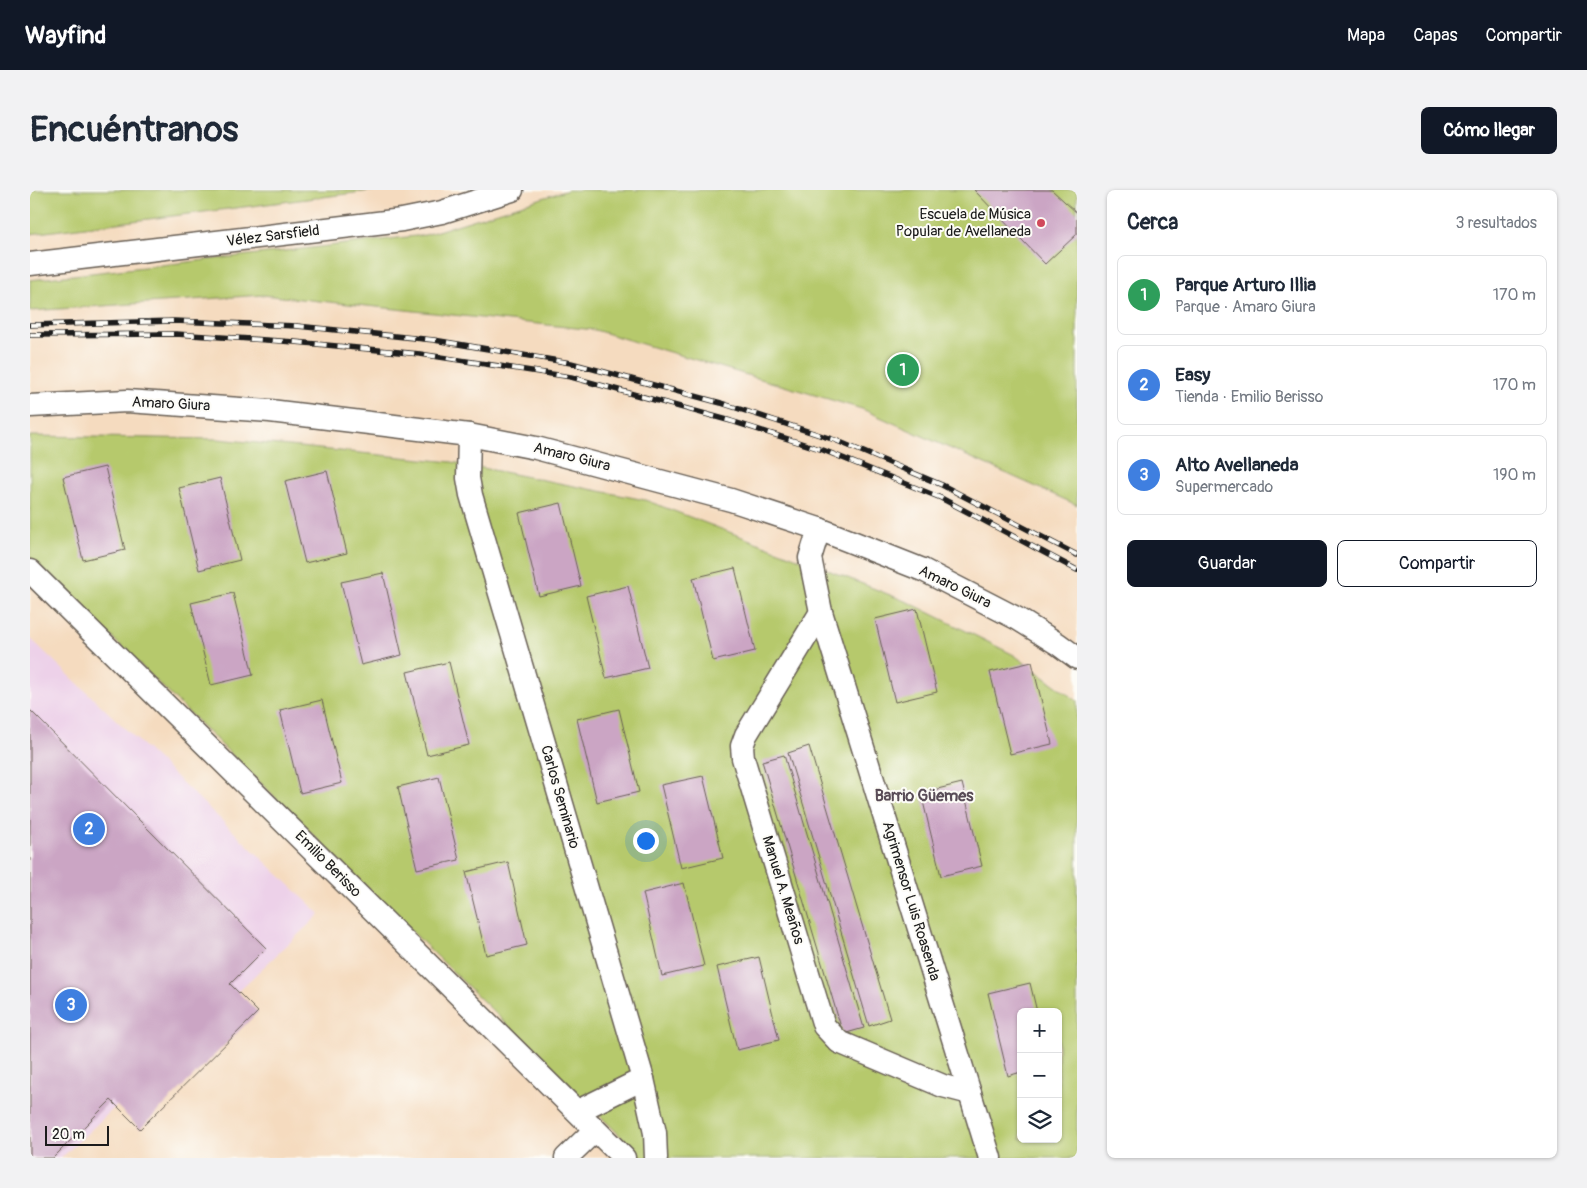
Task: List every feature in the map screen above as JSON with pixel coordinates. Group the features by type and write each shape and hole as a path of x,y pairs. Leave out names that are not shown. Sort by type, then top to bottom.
{"street":[{"name":"Vélez Sarsfield","path":"30,264 402,220 442,212 512,190"},
{"name":"Amaro Giura","path":"30,406 127,401 192,404 350,419 469,435 536,448 731,500 819,529 923,570 1018,618 1077,658"},
{"name":"Carlos Seminario","path":"469,435 468,478 471,495 643,1079 656,1133 656,1158"},
{"name":"Agrimensor Luis Roasenda","path":"819,529 810,558 821,612 990,1158"},
{"name":"Emilio Berisso","path":"30,571 624,1158"},
{"name":"Manuel A. Meaños","path":"821,612 746,735 742,746 743,758 824,1026 839,1042 943,1086 970,1093"},
{"path":"578,1111 643,1079"},
{"path":"566,1158 595,1130"}],"shaded area":[{"path":"30,638 320,914 61,1158 30,1158"}],"green space":[{"path":"30,190 378,190 30,234"},
{"path":"568,190 1077,190 1077,505 862,409 595,330 263,295 30,311 30,280 425,235"},
{"path":"30,436 218,439 452,462 645,500 910,603 1014,655 1077,701 1077,1158 643,1158 30,557"}],"building":[{"name":"Escuela de Música Popular de Avellaneda","path":"974,190 1052,190 1077,213 1077,234 1045,264"},
{"path":"105,467 125,550 83,560 63,477"},
{"path":"327,471 347,553 305,563 285,481"},
{"path":"220,478 240,560 199,570 179,488"},
{"path":"561,503 581,586 539,596 519,513"},
{"path":"735,568 755,651 713,661 693,578"},
{"path":"383,573 402,655 361,665 341,582"},
{"path":"628,586 648,668 606,678 586,596"},
{"path":"233,593 253,675 211,685 191,603"},
{"path":"917,609 937,692 895,702 875,619"},
{"path":"449,662 469,745 427,755 407,672"},
{"path":"1032,662 1052,744 1010,754 990,672"},
{"path":"322,700 342,783 300,793 280,710"},
{"path":"619,709 639,792 597,802 577,719"},
{"path":"30,710 266,948 230,984 258,1012 140,1129 111,1100 53,1158 30,1158"},
{"path":"809,746 890,1019 869,1026 788,753"},
{"path":"784,755 864,1028 843,1034 762,761"},
{"path":"703,776 723,858 681,868 661,785"},
{"path":"439,777 459,860 417,869 398,787"},
{"path":"962,783 982,866 941,876 921,793"},
{"path":"508,862 527,945 486,955 466,872"},
{"path":"684,883 704,966 662,976 643,893"},
{"path":"759,957 779,1040 737,1050 717,967"},
{"path":"1030,983 1036,1008 1017,1008 1017,1073 1008,1076 988,993"}],"railway":[{"path":"30,325 174,321 297,326 434,340 571,363 721,403 835,440 942,485 1077,555"},
{"path":"30,335 176,334 295,342 420,354 571,377 731,421 823,450 941,498 1077,570"}],"place":[{"name":"Escuela de Música Popular de Avellaneda","path":"1041,223"},
{"name":"Parque Arturo Illia","path":"903,370"},
{"name":"Easy","path":"89,829"},
{"name":"Alto Avellaneda","path":"71,1005"}],"district":[{"name":"Barrio Güemes","path":"924,796"}]}
